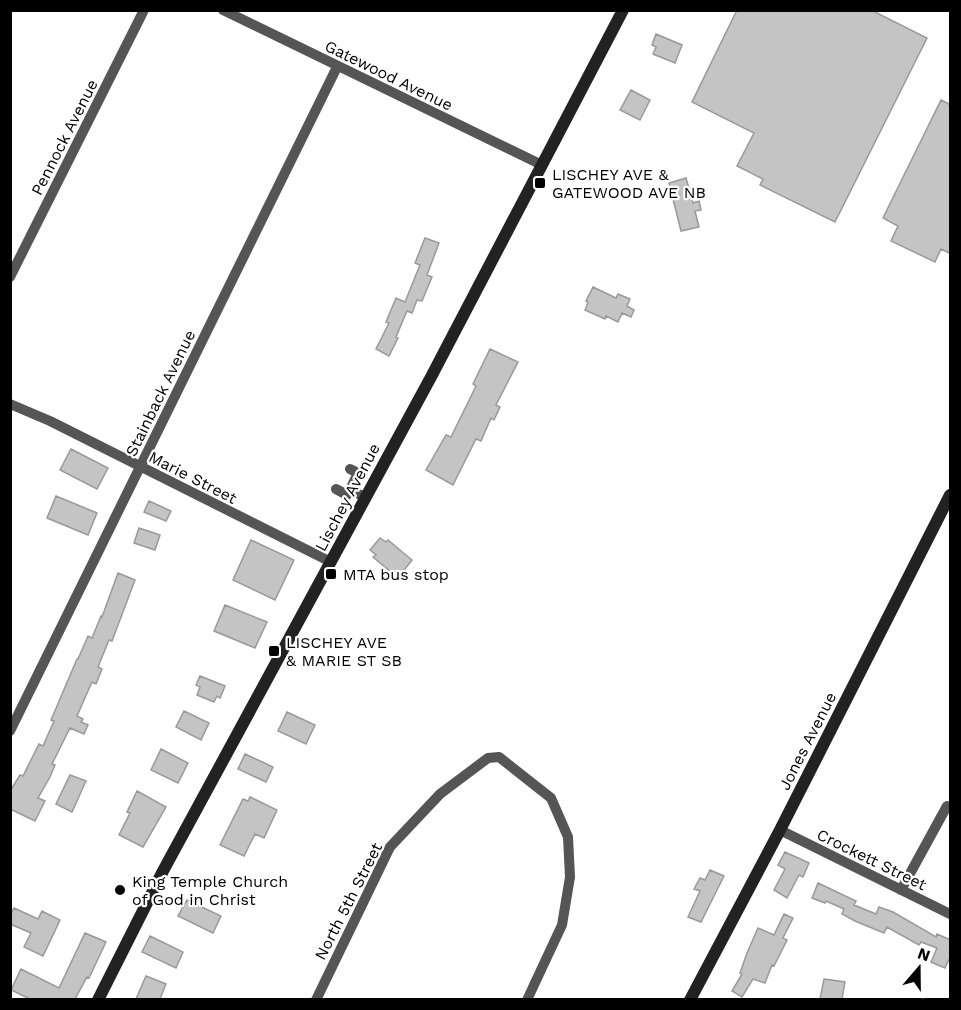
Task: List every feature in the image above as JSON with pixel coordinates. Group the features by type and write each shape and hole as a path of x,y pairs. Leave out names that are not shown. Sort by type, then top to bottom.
{"street":[{"name":"Pennock Avenue","path":"10,277 144,10"},
{"name":"Gatewood Avenue","path":"223,10 542,165"},
{"name":"Lischey Avenue","path":"98,999 163,871 331,562 623,11"},
{"name":"Stainback Avenue","path":"10,731 337,67"},
{"name":"Marie Street","path":"10,404 331,562"},
{"path":"336,489 347,495 348,484 358,473 350,469"},
{"path":"348,484 365,497"},
{"name":"Jones Avenue","path":"690,999 780,830 951,495"},
{"name":"North 5th Street","path":"316,999 390,847 440,794 488,758 499,757 551,798 568,837 570,877 562,925 527,999"},
{"path":"901,890 946,806"},
{"name":"Crockett Street","path":"780,830 951,914"}],"building":[{"path":"737,10 871,10 927,38 835,222 760,185 763,179 737,166 754,133 692,102"},
{"path":"656,34 682,45 675,63 653,54 656,47 652,45"},
{"path":"631,90 650,100 640,120 620,110"},
{"path":"941,100 951,105 951,254 941,249 935,262 891,241 898,226 883,218"},
{"path":"686,178 693,203 699,201 701,210 695,211 699,227 681,231 669,183"},
{"path":"425,238 439,243 427,275 432,277 422,301 417,300 412,313 407,311 389,356 376,349 389,323 386,322 396,298 405,302 420,265 415,263"},
{"path":"593,287 616,298 618,294 630,299 627,306 634,310 631,317 622,313 618,322 585,310 588,302 586,301"},
{"path":"490,349 518,362 496,405 500,407 494,420 491,418 481,441 476,439 453,485 426,470 446,435 451,437 476,386 473,384"},
{"path":"71,449 108,468 97,489 60,470"},
{"path":"56,496 97,513 88,535 47,518"},
{"path":"149,501 171,511 166,521 144,512"},
{"path":"139,528 160,535 155,550 134,543"},
{"path":"380,538 386,542 388,540 412,560 398,578 373,557 376,555 370,550"},
{"path":"251,540 294,560 275,600 233,580"},
{"path":"118,573 135,580 112,641 109,640 98,667 102,669 96,684 92,682 77,716 83,719 81,722 88,725 84,734 70,728 52,764 55,765 50,777 38,798 45,801 35,821 10,809 10,791 20,775 23,776 39,744 43,746 54,721 51,720 77,659 88,636 92,638"},
{"path":"225,605 267,622 255,648 214,631"},
{"path":"200,676 225,686 220,698 217,696 214,702 197,695 200,687 196,685"},
{"path":"184,711 209,723 201,740 176,727"},
{"path":"287,712 315,725 306,744 278,731"},
{"path":"161,749 188,763 178,783 151,770"},
{"path":"245,754 273,767 266,782 238,769"},
{"path":"70,775 86,781 72,812 56,804"},
{"path":"137,791 166,807 143,847 119,835 130,813 127,812"},
{"path":"250,797 277,810 264,838 255,834 244,856 220,845 243,799 248,801"},
{"path":"785,852 809,863 803,877 799,875 787,898 774,890 785,869 778,865"},
{"path":"710,870 724,876 701,922 688,917 700,891 694,889 700,878 705,880"},
{"path":"818,883 856,901 854,905 876,914 879,907 893,912 936,937 937,934 951,940 951,955 945,968 931,962 937,948 921,942 919,945 887,927 884,933 842,914 844,909 812,898"},
{"path":"187,900 221,916 213,933 178,916"},
{"path":"14,908 38,919 42,911 60,920 43,956 24,947 31,933 10,924 10,916"},
{"path":"784,914 793,918 783,938 787,940 774,966 772,965 765,983 753,979 742,997 732,991 742,974 740,973 758,928 774,935"},
{"path":"85,933 106,942 89,978 87,977 75,999 30,999 11,990 21,969 59,988"},
{"path":"150,936 183,952 176,968 142,952"},
{"path":"146,976 166,984 160,999 136,999"},
{"path":"824,979 845,982 842,999 820,999"}],"place":[{"name":"LISCHEY AVE & GATEWOOD AVE NB","path":"540,183"},
{"name":"MTA bus stop","path":"331,574"},
{"name":"LISCHEY AVE & MARIE ST SB","path":"274,651"},
{"name":"King Temple Church of God in Christ","path":"120,890"}]}
